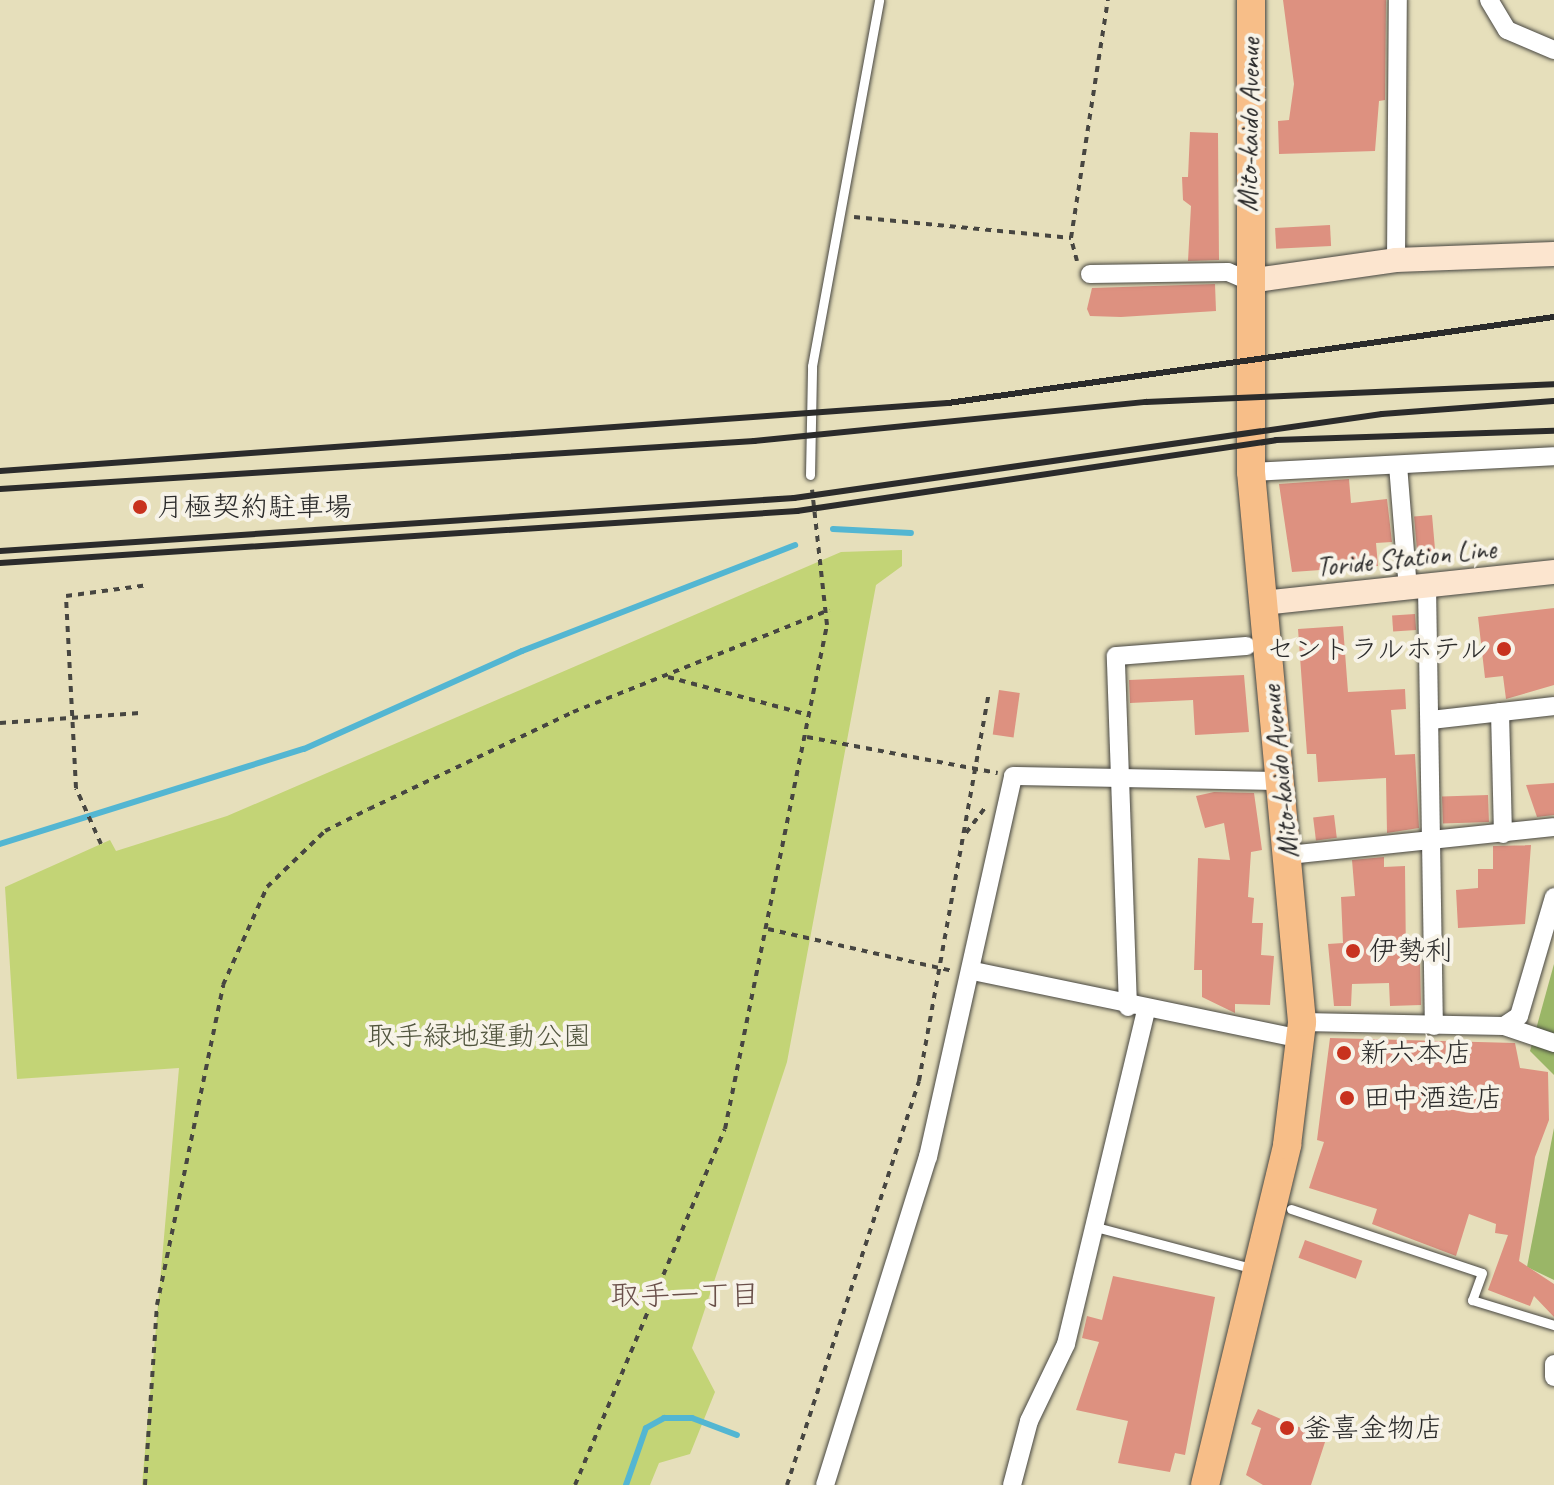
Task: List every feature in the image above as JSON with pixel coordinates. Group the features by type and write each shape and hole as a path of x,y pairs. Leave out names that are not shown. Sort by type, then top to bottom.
{"main road":[{"name":"Mito-kaido Avenue","path":"1205,1485 1258,1270 1302,1031 1251,472 1251,0"}],"street":[{"path":"1396,260 1398,0"},
{"path":"1489,0 1507,30 1554,50"},
{"path":"1090,274 1228,272 1249,281 1396,260 1554,254"},
{"path":"1251,472 1554,456"},
{"path":"1398,465 1418,587 1431,720 1434,1026"},
{"name":"Toride Station Line","path":"1263,603 1554,572"},
{"path":"1012,1485 1029,1421 1066,1344 1096,1227 1137,1009 1120,776 1116,656 1247,646"},
{"path":"1431,720 1554,706"},
{"path":"1500,712 1503,834"},
{"path":"825,1485 928,1157 973,971 1013,776 1280,781"},
{"path":"1288,855 1431,843 1554,827"},
{"path":"1504,1026 1519,1016 1554,897"},
{"path":"973,971 1137,1009 1302,1031 1504,1026 1554,1043"},
{"path":"1554,1364 1554,1377"}],"lane":[{"path":"810,475 812,366 879,0"},
{"path":"1291,1209 1482,1273 1472,1300 1554,1325"},
{"path":"1096,1227 1258,1270"}],"path":[{"path":"1077,261 1071,238 1108,0"},
{"path":"840,215 1071,238"},
{"path":"575,1485 725,1129 807,737 829,610 810,475"},
{"path":"101,844 76,788 66,596 148,585"},
{"path":"145,1485 157,1305 223,985 267,887 325,831 573,712 829,610"},
{"path":"666,677 809,715"},
{"path":"787,1485 919,1081 989,692"},
{"path":"0,723 140,713"},
{"path":"807,737 1000,773"},
{"path":"768,929 940,969"}],"green space":[{"name":"取手緑地運動公園","path":"902,550 902,566 876,585 787,1062 692,1348 715,1392 690,1454 659,1463 650,1485 142,1485 179,1068 17,1079 5,887 110,840 116,851 227,816 841,552"},
{"path":"1554,964 1554,1075 1530,1051"},
{"path":"1554,1128 1554,1280 1527,1267"}],"building":[{"path":"1283,0 1386,0 1385,100 1379,101 1375,151 1279,154 1278,121 1289,120 1294,84"},
{"path":"1190,132 1218,133 1219,260 1188,261 1191,206 1183,200 1182,177 1188,177"},
{"path":"1330,225 1331,246 1276,249 1275,228"},
{"path":"1215,284 1216,311 1121,317 1090,316 1087,309 1092,288"},
{"path":"1349,479 1351,503 1387,499 1392,542 1376,543 1378,566 1292,572 1279,484"},
{"path":"1432,515 1436,560 1418,561 1414,517"},
{"path":"1554,608 1554,685 1506,699 1503,676 1485,678 1478,617"},
{"path":"1415,614 1416,630 1393,632 1392,616"},
{"path":"1343,626 1348,692 1405,689 1406,709 1391,710 1395,755 1415,754 1419,828 1387,833 1386,778 1318,782 1316,754 1307,754 1298,629"},
{"path":"1244,675 1249,732 1195,735 1193,700 1130,703 1129,680"},
{"path":"999,690 1020,693 1014,737 993,735"},
{"path":"1554,783 1554,815 1537,817 1526,785"},
{"path":"1214,792 1254,793 1262,850 1251,852 1248,897 1254,898 1252,923 1263,923 1261,955 1274,956 1270,1005 1235,1004 1235,1013 1202,997 1202,970 1194,970 1198,858 1230,860 1224,823 1205,828 1196,796"},
{"path":"1488,795 1489,822 1443,824 1442,797"},
{"path":"1334,815 1337,838 1316,840 1313,818"},
{"path":"1531,845 1525,924 1458,928 1456,890 1478,888 1478,869 1493,869 1493,846"},
{"path":"1384,857 1384,867 1405,866 1406,961 1420,962 1421,1005 1390,1006 1389,983 1352,984 1351,1006 1334,1006 1328,944 1343,943 1341,897 1355,896 1352,860"},
{"path":"1330,1038 1515,1043 1520,1068 1548,1072 1549,1120 1535,1157 1519,1261 1554,1284 1554,1317 1534,1296 1530,1306 1488,1290 1508,1235 1495,1233 1496,1224 1469,1214 1456,1256 1372,1224 1377,1209 1309,1188 1324,1142 1317,1140"},
{"path":"1305,1240 1362,1261 1356,1279 1299,1258"},
{"path":"1113,1276 1215,1297 1185,1455 1175,1453 1170,1472 1118,1463 1128,1421 1076,1410 1099,1342 1082,1338 1087,1316 1102,1320"},
{"path":"1258,1409 1326,1439 1311,1485 1263,1485 1246,1475 1261,1428 1251,1424"}],"waterway":[{"path":"833,529 911,533"},
{"path":"0,844 304,749 522,651 795,545"},
{"path":"626,1485 646,1428 664,1418 692,1418 737,1435"}],"railway":[{"path":"0,471 948,403 1554,317"},
{"path":"0,489 754,441 1146,402 1554,384"},
{"path":"0,551 794,498 1382,414 1554,401"},
{"path":"0,563 797,511 1276,440 1554,431"}],"place":[{"name":"月極契約駐車場","path":"140,507"},
{"name":"セントラルホテル","path":"1504,649"},
{"name":"伊勢利","path":"1353,951"},
{"name":"新六本店","path":"1344,1053"},
{"name":"田中酒造店","path":"1347,1098"},
{"name":"釜喜金物店","path":"1287,1428"}],"district":[{"name":"取手一丁目","path":"685,1295"}]}
